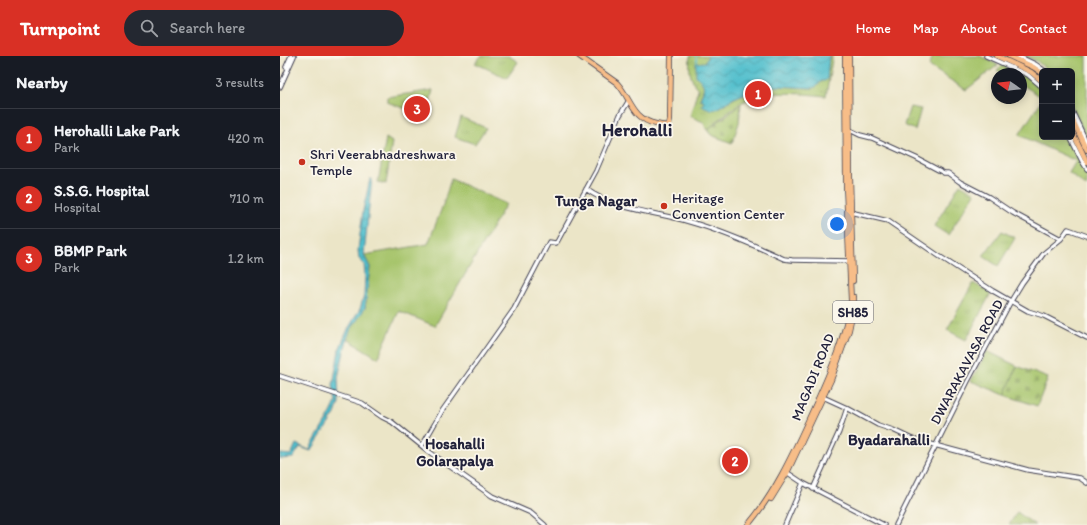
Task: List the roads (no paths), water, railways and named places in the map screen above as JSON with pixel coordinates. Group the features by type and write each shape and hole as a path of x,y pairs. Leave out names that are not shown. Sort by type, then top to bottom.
{"main road":[{"path":"579,56 617,84 637,114 645,120 655,124 669,125 671,56"},
{"name":"MAGADI ROAD","path":"753,525 786,472 823,397 849,330 854,305 845,56"},
{"name":"MAGADI ROAD","path":"848,128 849,56"},
{"path":"997,56 1031,72 1039,78"},
{"path":"1010,56 1039,71"},
{"path":"1075,124 1087,150"},
{"path":"1075,137 1087,162"},
{"name":"MAGADI ROAD","path":"748,525 762,509 786,472 827,379 845,328 851,301 849,261 850,212"}],"street":[{"path":"280,81 293,56"},
{"path":"280,87 293,56"},
{"path":"986,56 1028,75 1039,84"},
{"path":"1018,56 1041,68"},
{"path":"422,446 442,411 514,309 549,242 557,242 596,171 620,115 628,102"},
{"path":"1075,117 1087,143"},
{"path":"848,128 916,158 944,174 948,173 960,182 989,197 1013,213 1061,239"},
{"path":"1072,140 1087,169"},
{"path":"586,189 594,195 609,201 691,222 743,241 784,259 849,261"},
{"path":"850,212 888,221 975,280 1011,301 1087,338"},
{"name":"DWARAKAVASA ROAD","path":"896,525 968,381 1022,283 1044,253 1061,239 1068,229 1087,236"},
{"path":"280,376 362,403 392,422 422,446 492,496 530,513 545,525"},
{"path":"823,397 878,425 894,430 912,440 1028,470 1080,478 1087,483"},
{"path":"813,488 839,432 847,408"},
{"path":"786,472 803,483 884,525"},
{"path":"785,525 803,483"}],"water":[{"path":"708,56 829,56 827,79 825,81 821,81 813,88 777,86 756,89 734,98 712,110 701,105 704,103 702,99 700,100 704,87 702,82 696,76 696,63 705,62"},
{"path":"370,179 372,179 364,255 370,267 365,308 350,331 347,339 338,377 339,403 335,414 311,451 300,447 293,458 280,459 280,454 291,455 296,444 309,450 336,402 333,385 339,350 348,329 360,309 364,296 364,264 359,259 358,250 363,211"}],"waterway":[{"path":"696,56 697,63"}],"place":[{"name":"Herohalli Lake Park","path":"758,94"},
{"name":"BBMP Park","path":"417,109"},
{"name":"Shri Veerabhadreshwara Temple","path":"302,162"},
{"name":"Heritage Convention Center","path":"664,206"},
{"name":"S.S.G. Hospital","path":"735,461"}],"district":[{"name":"Herohalli","path":"637,130"},
{"name":"Tunga Nagar","path":"596,201"},
{"name":"Byadarahalli","path":"889,440"},
{"name":"Hosahalli Golarapalya","path":"455,452"}]}
